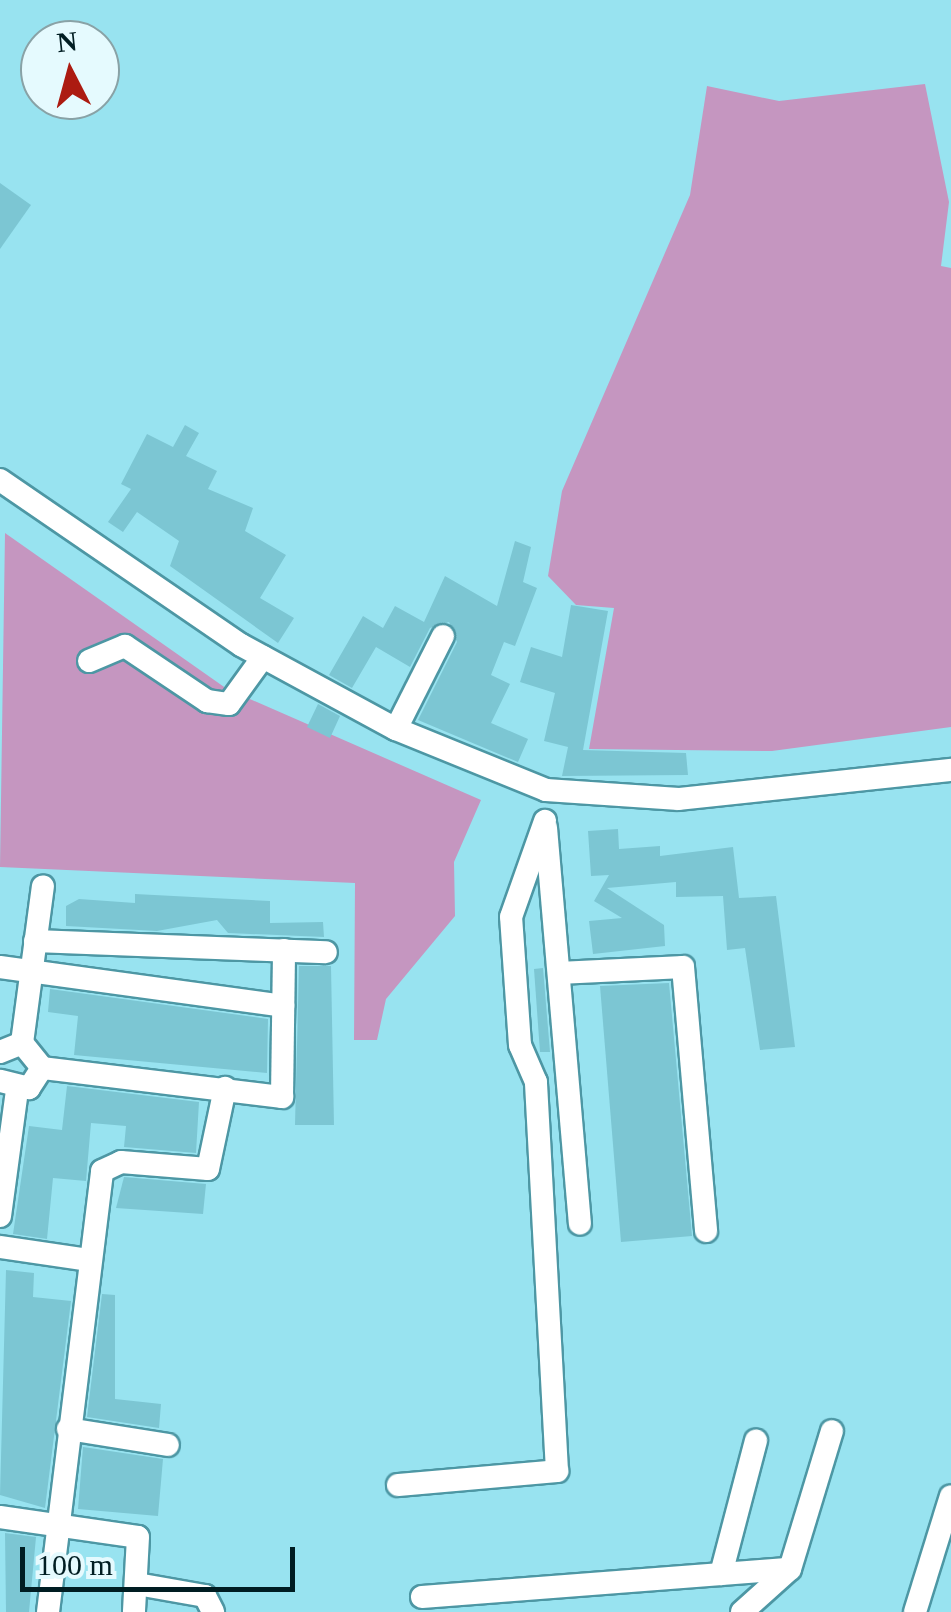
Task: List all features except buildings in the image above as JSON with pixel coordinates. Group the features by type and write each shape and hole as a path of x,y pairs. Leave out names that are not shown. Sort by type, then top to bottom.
{"street":[{"path":"0,480 263,657 396,729 546,790 680,800 951,770"},
{"path":"396,729 442,636"},
{"path":"89,661 126,646 207,701 230,704 263,657"},
{"path":"546,790 545,822 580,1224"},
{"path":"398,1485 557,1471 536,1082 520,1045 511,917 545,822"},
{"path":"43,886 31,972 11,1048 42,1068 287,1094 284,950"},
{"path":"35,941 326,952"},
{"path":"0,967 283,1006"},
{"path":"559,973 683,967 706,1231"},
{"path":"0,1216 9,1086 42,1068"},
{"path":"48,1612 102,1172 120,1162 208,1169 226,1088"},
{"path":"0,1247 89,1260"},
{"path":"68,1429 168,1446"},
{"path":"742,1612 790,1570 832,1431"},
{"path":"721,1574 756,1442"},
{"path":"914,1612 951,1496"},
{"path":"0,1517 138,1537 134,1612"},
{"path":"422,1598 790,1570"},
{"path":"137,1584 205,1596 213,1612"}],"shaded area":[{"path":"925,84 949,202 941,266 951,268 951,727 772,751 589,749 614,608 576,605 548,576 562,491 690,195 707,86 779,101"},
{"path":"5,533 227,689 481,800 454,862 455,916 386,999 377,1040 354,1040 355,883 0,867"}]}
